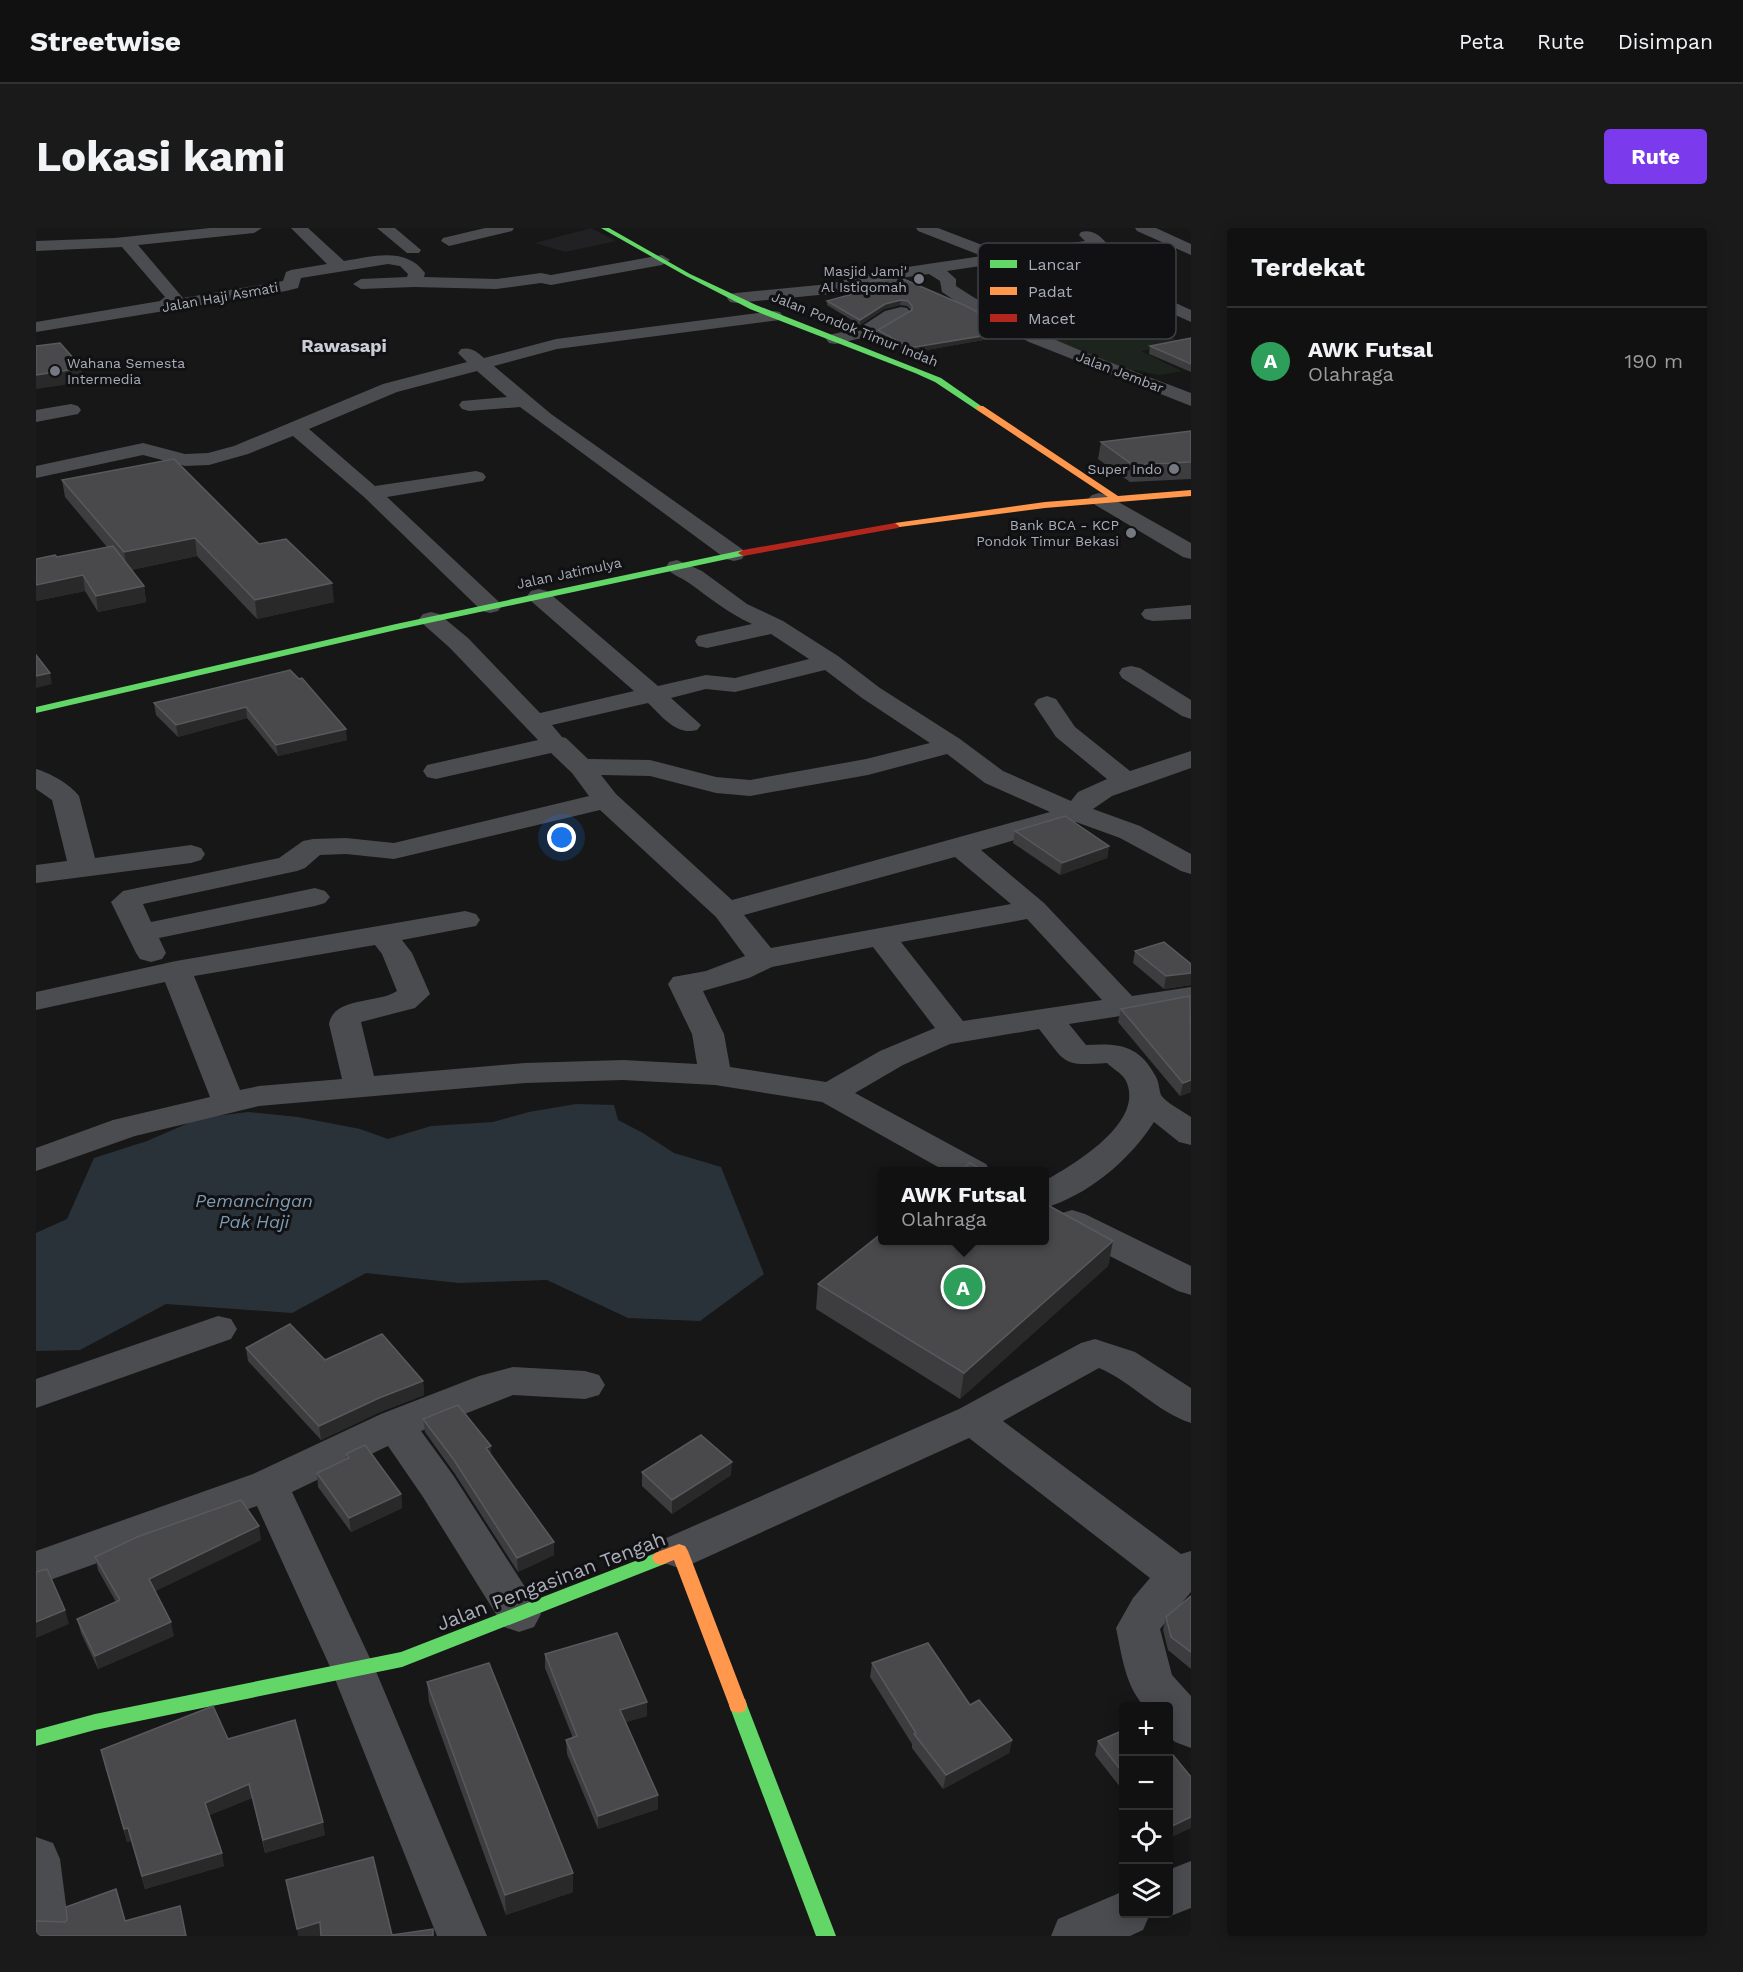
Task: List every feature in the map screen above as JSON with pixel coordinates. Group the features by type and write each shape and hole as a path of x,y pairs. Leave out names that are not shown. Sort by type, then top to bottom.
{"main road":[{"name":"Jalan Pondok Timur Indah","path":"604,228 774,316 938,380 1107,498"},
{"name":"Jalan Jatimulya","path":"36,710 431,619 734,554 879,529 1107,498 1191,493"},
{"name":"Jalan Pengasinan Tengah","path":"36,1738 95,1722 402,1659 679,1551 826,1936"}],"street":[{"path":"95,228 120,242 175,298 165,306"},
{"path":"38,244 120,242 176,233 254,228"},
{"path":"299,228 339,266"},
{"path":"385,228 413,250"},
{"path":"449,241 506,228"},
{"path":"928,228 978,247"},
{"path":"1143,228 1176,243"},
{"path":"1086,235 1098,243"},
{"path":"1176,243 1191,250"},
{"name":"Jalan Haji Asmati","path":"36,327 286,286 292,284 292,276 297,274 397,259 405,262 417,273 414,282"},
{"path":"361,284 414,282 496,284 571,276 662,260"},
{"path":"736,298 819,290 880,276 978,262"},
{"name":"Jalan Jembar","path":"933,269 948,279 948,288 978,309"},
{"path":"571,276 591,290"},
{"path":"1176,310 1191,317"},
{"path":"835,339 865,332 891,315 901,312"},
{"path":"36,472 142,449 185,460 209,459 241,450 377,392 565,342 774,316"},
{"name":"Jalan Jembar","path":"1038,339 1191,400"},
{"path":"487,341 466,349 467,353 544,418 734,554"},
{"path":"469,405 525,400"},
{"path":"36,416 71,410"},
{"path":"295,428 371,493 490,606"},
{"path":"371,493 476,477"},
{"path":"1107,498 1191,552"},
{"path":"677,567 694,576 739,609 775,626 829,661 871,693 951,745 994,777 1076,813 1130,832 1186,859"},
{"path":"539,596 688,725"},
{"path":"1153,614 1191,612"},
{"path":"431,619 459,643 534,722 581,767 606,800 726,911 763,959"},
{"path":"707,641 775,626"},
{"path":"534,722 706,682 735,685 829,661"},
{"path":"1131,673 1191,711"},
{"path":"1047,704 1065,732 1126,781"},
{"path":"436,771 556,744"},
{"path":"581,767 650,768 716,785 750,788 868,767 951,745"},
{"path":"726,911 1076,813 1088,798 1126,781 1191,759"},
{"path":"36,777 65,796 83,868"},
{"path":"228,1102 168,972 142,933 126,902 133,897 287,865 314,848 346,846 394,851 606,800"},
{"path":"960,847 1034,909 1124,1005"},
{"path":"36,874 191,854"},
{"path":"142,933 312,891 339,942"},
{"path":"715,1075 708,1034 684,984 711,980 763,959 1034,909"},
{"path":"36,1001 168,972 465,920"},
{"path":"360,1087 345,1024 346,1018 352,1014 404,1001 414,994 397,953 383,935"},
{"path":"881,937 955,1032"},
{"path":"831,1093 893,1056 925,1041 955,1032 1191,996"},
{"path":"1047,1018 1077,1055 1115,1053 1141,1078 1147,1101 1191,1134"},
{"path":"36,1160 125,1128 259,1096 525,1073 623,1070 715,1075 831,1093 965,1167"},
{"path":"1049,1193 1074,1180 1107,1156 1132,1130 1147,1101"},
{"path":"1049,1211 1191,1282"},
{"path":"36,1394 218,1329"},
{"path":"679,1551 973,1419 1095,1353 1113,1357 1134,1369 1191,1408"},
{"path":"36,1568 268,1485 395,1425 493,1386 513,1381 585,1385"},
{"path":"973,1419 1185,1572 1146,1614 1138,1628 1151,1683 1191,1728"},
{"path":"395,1425 438,1486 519,1614"},
{"path":"268,1485 353,1669 462,1936"},
{"path":"36,1859 45,1936"},
{"path":"1173,1892 1191,1884"},
{"path":"1076,1936 1119,1917"}],"shaded area":[{"path":"591,228 616,241 565,252 535,243"},
{"path":"1052,339 1174,339 1184,344 1141,351 1182,371 1159,375 1135,370 1126,372"}],"water":[{"name":"Pemancingan Pak Haji","path":"576,1104 614,1105 618,1120 674,1153 721,1167 764,1274 700,1321 628,1318 547,1280 459,1283 366,1273 292,1313 166,1304 80,1350 36,1351 36,1233 67,1219 94,1158 147,1141 200,1118 248,1112 298,1117 360,1129 388,1139 431,1126 493,1122 529,1112"}],"building":[{"path":"901,278 966,306 978,313 978,337 909,348 878,330 912,310 908,301 901,300 885,304 860,320 827,301 853,294 845,288 875,285 871,281"},
{"path":"1191,338 1191,364 1150,346"},
{"path":"60,343 82,368 36,375 36,346"},
{"path":"1191,431 1191,462 1133,465 1101,442"},
{"path":"174,459 259,544 286,539 332,583 255,600 195,538 124,552 62,480"},
{"path":"113,546 144,586 96,596 83,575 36,585 36,559"},
{"path":"36,655 50,673 36,676"},
{"path":"290,670 299,679 302,678 346,729 276,745 246,707 176,725 154,703"},
{"path":"1065,816 1109,846 1062,863 1015,831"},
{"path":"1164,942 1191,964 1191,973 1166,976 1135,951"},
{"path":"1190,996 1191,1080 1183,1083 1121,1009"},
{"path":"970,1163 977,1167 965,1167"},
{"path":"1049,1206 1113,1241 964,1373 818,1284 878,1236 878,1245 1049,1245"},
{"path":"290,1324 325,1360 382,1334 423,1381 379,1398 319,1426 246,1348"},
{"path":"458,1405 491,1446 486,1448 554,1542 517,1558 454,1460 423,1419"},
{"path":"701,1435 732,1462 672,1500 642,1472"},
{"path":"365,1445 401,1494 349,1518 317,1473 349,1458 346,1454"},
{"path":"241,1500 259,1526 149,1579 171,1622 95,1656 77,1619 120,1600 95,1557 137,1537"},
{"path":"47,1569 65,1610 36,1622 36,1572"},
{"path":"1191,1596 1191,1652 1171,1637 1166,1617"},
{"path":"617,1633 647,1702 620,1710 658,1795 598,1816 566,1740 577,1736 545,1654"},
{"path":"928,1643 970,1705 979,1700 1012,1740 946,1775 914,1734 916,1733 872,1663"},
{"path":"489,1663 573,1873 505,1895 427,1682"},
{"path":"213,1706 228,1739 295,1720 323,1822 263,1840 249,1784 205,1803 222,1853 142,1876 128,1828 124,1829 101,1750"},
{"path":"1119,1732 1119,1768 1098,1741"},
{"path":"1173,1755 1191,1777 1191,1817 1173,1826"},
{"path":"373,1857 392,1935 433,1929 433,1936 321,1936 320,1922 297,1929 286,1880"},
{"path":"116,1889 125,1921 180,1906 186,1936 36,1936 36,1921 65,1922 67,1920 66,1907"}],"traffic: fast":[{"path":"604,228 688,275 753,307 938,380 980,408"},
{"path":"36,710 396,627 743,553"},
{"path":"36,1738 95,1722 402,1659 661,1558"},
{"path":"738,1705 826,1936"}],"traffic: slow":[{"path":"980,408 1114,497"},
{"path":"895,526 1045,505 1191,493"},
{"path":"661,1558 679,1551 738,1705"}],"traffic: jam":[{"path":"743,553 895,526"}],"place":[{"name":"Masjid Jami' Al Istiqomah","path":"919,279"},
{"name":"Wahana Semesta Intermedia","path":"55,371"},
{"name":"Super Indo","path":"1174,469"},
{"name":"Bank BCA - KCP Pondok Timur Bekasi","path":"1131,533"},
{"name":"AWK Futsal","path":"963,1287"}],"district":[{"name":"Rawasapi","path":"344,346"}]}
